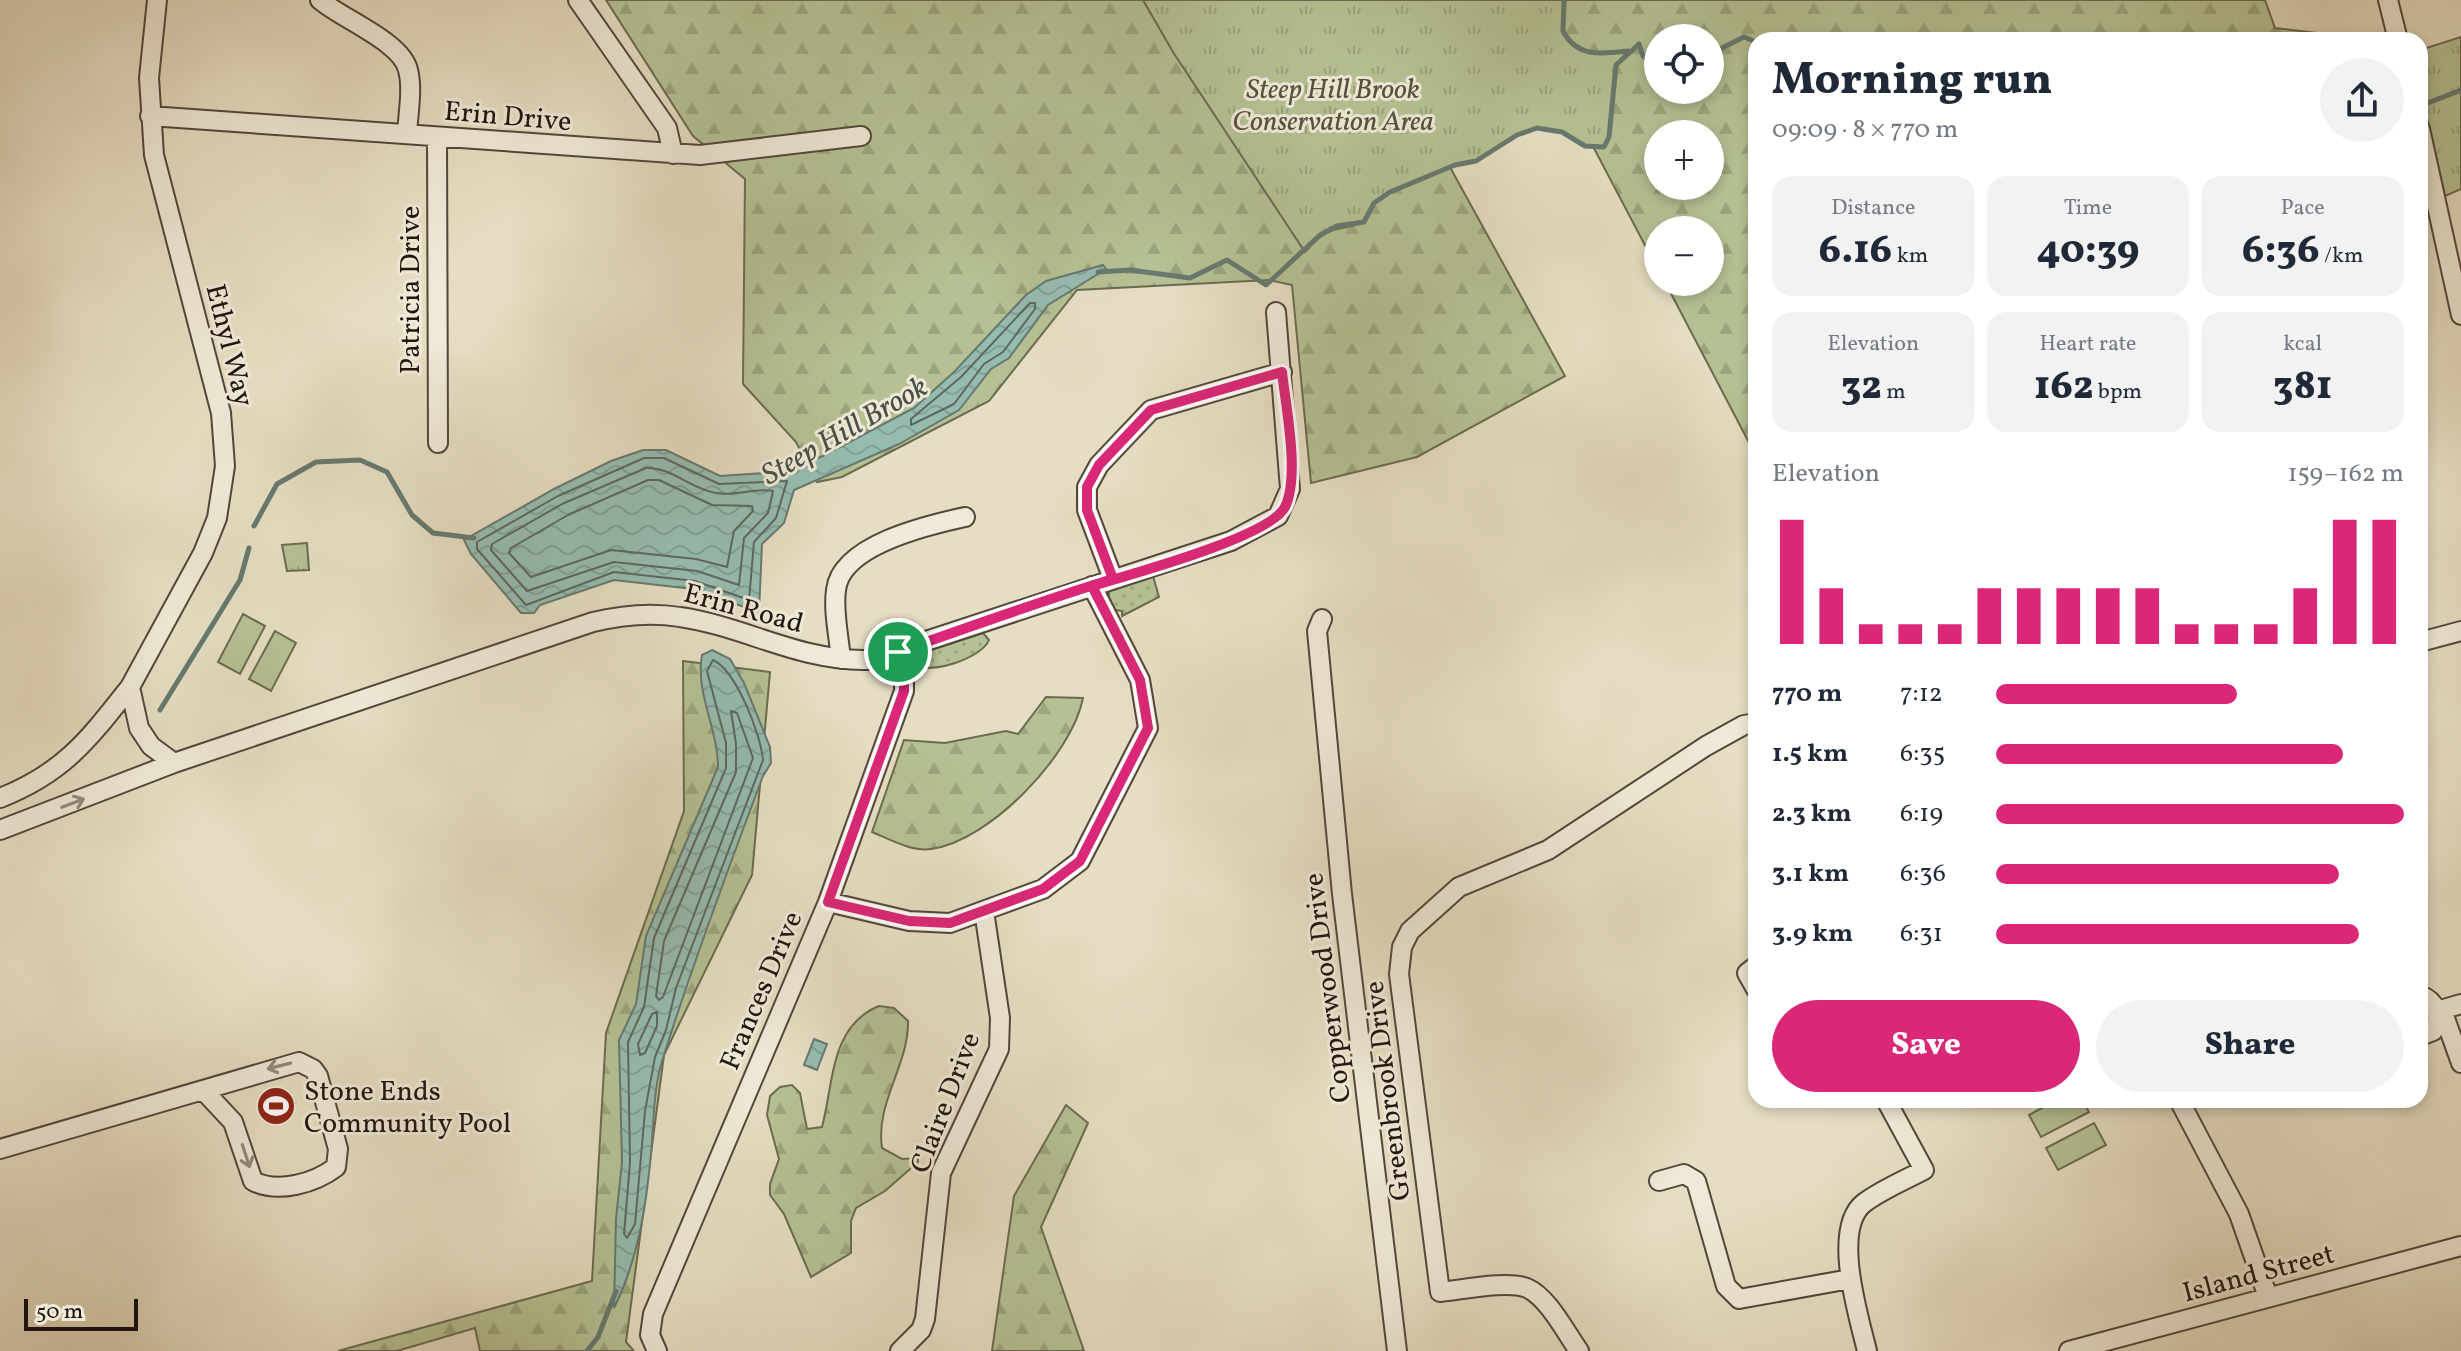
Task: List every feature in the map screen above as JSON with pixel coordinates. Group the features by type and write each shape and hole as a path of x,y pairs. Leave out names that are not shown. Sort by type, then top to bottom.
{"street":[{"name":"Ethyl Way","path":"0,798 31,786 65,764 130,687 211,535 221,503 225,466 221,413 156,168 150,116 157,0"},
{"path":"320,0 386,43 404,60 409,71 407,134"},
{"path":"578,0 667,128 673,154"},
{"path":"2388,0 2396,32"},
{"name":"Erin Drive","path":"150,116 673,154 730,154 861,136"},
{"name":"Patricia Drive","path":"437,137 438,443"},
{"path":"2428,165 2461,315"},
{"name":"Erin Road","path":"0,830 174,763 614,617 642,614 680,616 841,659 868,660 1231,541 1278,516 1285,507 1291,476 1276,312"},
{"path":"1113,579 1087,510 1087,487 1099,465 1151,410 1282,372"},
{"path":"841,659 836,590 847,565 857,555 924,526 965,517"},
{"path":"828,902 893,918 937,923 984,911 1043,889 1074,868 1147,734 1148,713 1140,680 1092,586"},
{"name":"Copperwood Drive","path":"1322,619 1317,631 1331,787 1397,1351"},
{"path":"2428,640 2461,631"},
{"name":"Frances Drive","path":"656,1348 650,1325 653,1314 828,902 904,691 904,669 898,652"},
{"path":"130,687 139,728 151,746 174,763"},
{"name":"Greenbrook Drive","path":"1579,1351 1537,1294 1526,1287 1513,1285 1440,1292 1403,1010 1402,947 1410,931 1459,887 1548,850 1706,746 1748,724"},
{"name":"Claire Drive","path":"900,1351 921,1330 925,1319 941,1173 999,1049 1000,1018 984,911"},
{"path":"2428,999 2440,1011 2461,1063"},
{"path":"2440,1011 2461,1004"},
{"path":"2428,1032 2435,1028 2440,1011"},
{"path":"0,1149 205,1092 291,1062 307,1064 318,1076 338,1149 336,1167 283,1188 267,1187 253,1181 233,1122 205,1092"},
{"path":"1867,1351 1850,1279 1850,1227 1863,1203 1924,1170 1890,1108"},
{"path":"2183,1108 2236,1206 2268,1297"},
{"path":"1659,1181 1684,1174 1696,1181 1726,1286 1739,1299 1850,1279"},
{"name":"Island Street","path":"2069,1351 2461,1246"}],"green space":[{"path":"606,0 1358,0 1565,376 1417,457 1311,483 1292,285 1269,280 1077,290 989,401 842,477 817,482 796,442 743,384 745,179 693,136"},
{"name":"Steep Hill Brook Conservation Area","path":"1143,0 1564,0 1563,32 1575,46 1600,53 1628,51 1616,65 1609,137 1604,147 1585,146 1562,132 1537,128 1517,135 1476,161 1455,165 1390,192 1374,203 1364,222 1327,232 1305,252 1173,52"},
{"path":"1516,0 2265,0 2275,28 2308,32 1748,32 1748,441 1672,296 1724,296 1724,216 1644,216 1644,243"},
{"path":"2461,37 2461,189 2445,196 2428,122 2428,47"},
{"path":"307,543 309,570 287,571 282,545"},
{"path":"1153,576 1159,597 1122,616 1122,611 1116,610 1115,614 1109,602 1109,591"},
{"path":"243,614 265,626 240,674 218,662"},
{"path":"275,631 296,643 271,691 249,679"},
{"path":"983,633 989,640 966,659 931,668 914,664 916,655"},
{"path":"683,661 770,672 752,875 664,1055 626,1342 634,1351 480,1351 475,1328 397,1351 338,1351 592,1281 606,1033 684,811"},
{"path":"1046,697 1083,698 1076,721 1063,745 1046,769 1002,813 954,843 931,849 908,847 872,832 904,740 945,743 1006,731 1018,734"},
{"path":"879,1006 894,1008 908,1021 903,1053 883,1115 882,1148 902,1159 918,1158 918,1162 885,1191 856,1208 851,1221 851,1253 811,1277 784,1214 770,1195 770,1184 779,1159 767,1115 770,1096 780,1087 792,1085 800,1093 807,1129 822,1127 832,1074 843,1041 863,1015"},
{"path":"1066,1105 1088,1123 1041,1227 1084,1351 992,1351 1014,1196"},
{"path":"2042,1108 2087,1108 2089,1112 2041,1137 2029,1115"},
{"path":"2094,1123 2106,1145 2058,1170 2046,1148"}],"water":[{"path":"1103,265 1106,269 1048,305 1009,358 991,369 959,410 899,444 794,490 784,523 762,544 759,612 693,589 614,580 540,605 534,613 521,613 471,554 464,540 554,489 611,461 643,450 666,450 720,476 780,472 823,456 914,408 955,371 1026,295 1046,281"},
{"path":"712,650 730,659 744,683 770,747 771,763 763,776 724,881 663,1058 640,1233 614,1308 616,1219 622,1162 619,1040 636,1004 646,936 718,767 701,669 702,655"},
{"path":"814,1039 827,1044 817,1070 804,1065"},
{"name":"Stone Ends Community Pool","path":"275,1095 287,1096 295,1103 288,1110 264,1115 261,1103"}],"waterway":[{"path":"1564,0 1563,31 1575,46 1600,53 1628,51"},
{"name":"Steep Hill Brook","path":"1724,47 1744,37 1748,39"},
{"name":"Steep Hill Brook","path":"1098,272 1130,270 1190,278 1227,260 1266,285 1320,235 1337,226 1364,222 1374,203 1390,192 1455,165 1476,161 1517,135 1537,128 1562,132 1585,146 1604,147 1609,137 1616,65 1639,44 1644,57"},
{"name":"Steep Hill Brook","path":"2428,103 2461,90"},
{"name":"Steep Hill Brook","path":"254,526 277,484 316,462 360,460 387,472 412,515 433,533 474,538"},
{"name":"Steep Hill Brook","path":"160,710 240,580 249,548"},
{"path":"587,1351 598,1337 616,1291"}],"place":[{"name":"Stone Ends Community Pool","path":"276,1106"}],"route":[{"path":"1282,372 1291,476 1285,507 1278,516 1231,541 1092,586 1140,680 1148,713 1148,728 1145,740 1080,861 1064,877 1034,893 950,923 909,921 828,902 904,691 906,680 898,652 993,618 1113,579 1087,510 1087,487 1099,465 1151,410 1282,372"}]}
